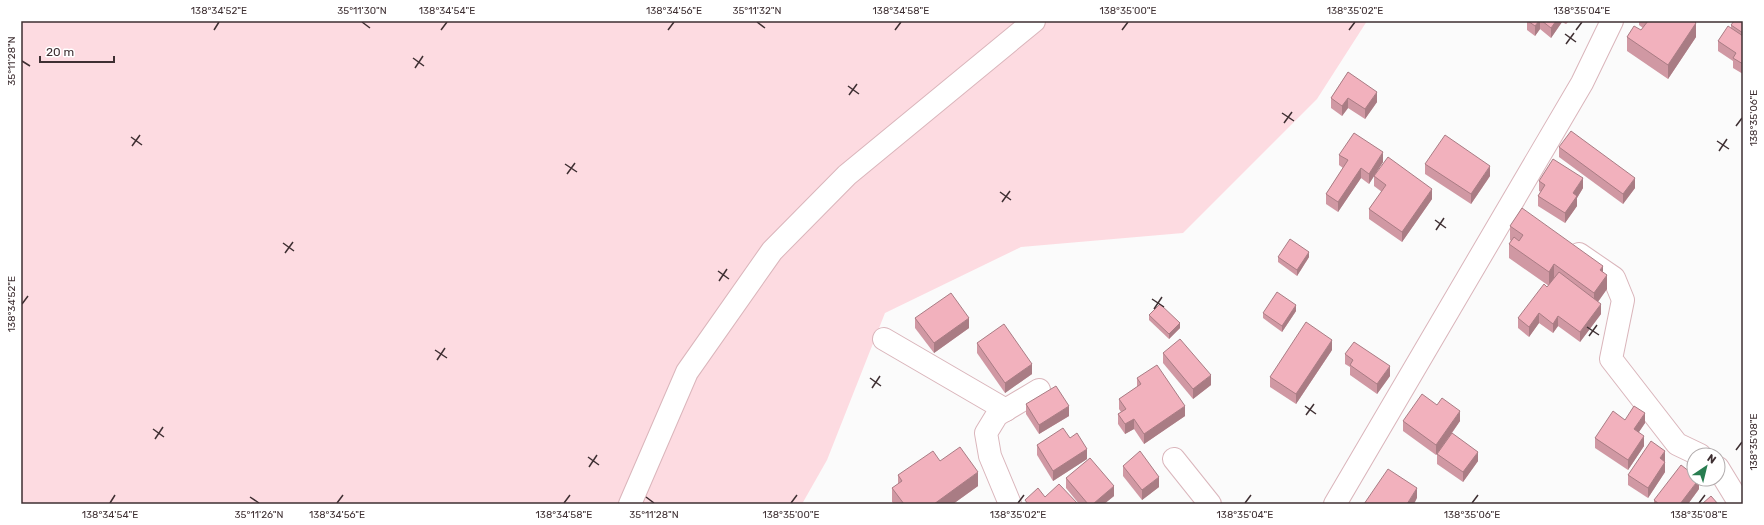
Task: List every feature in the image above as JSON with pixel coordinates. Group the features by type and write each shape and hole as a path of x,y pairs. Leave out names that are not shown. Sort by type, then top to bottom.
{"street":[{"path":"630,504 687,372 772,252 848,175 1034,21"},
{"path":"1335,504 1582,83 1612,21"},
{"path":"1510,205 1529,218"},
{"path":"1562,241 1614,278 1623,300 1611,359 1677,444 1686,448"},
{"path":"884,339 1006,410"},
{"path":"1010,504 990,456 986,433 997,416 1039,390"},
{"path":"1174,458 1210,504"},
{"path":"1726,481 1740,504"}],"shaded area":[{"path":"21,21 1367,21 1317,99 1183,233 1021,247 885,313 827,460 802,504 21,504"}],"building":[{"path":"1528,21 1539,21 1535,26"},
{"path":"1542,21 1556,21 1551,28"},
{"path":"1648,21 1694,21 1696,23 1668,65 1627,37 1634,26 1641,30"},
{"path":"1734,21 1743,21 1743,33 1731,25"},
{"path":"1728,26 1743,36 1743,64 1733,58 1736,53 1718,41"},
{"path":"1348,72 1377,92 1365,109 1348,98 1342,106 1331,98"},
{"path":"1571,131 1635,178 1623,194 1559,147"},
{"path":"1354,133 1383,152 1369,174 1361,168 1338,202 1326,194 1348,160 1339,155"},
{"path":"1445,135 1490,166 1471,194 1425,164"},
{"path":"1388,157 1432,189 1402,232 1369,209 1386,185 1374,176"},
{"path":"1553,159 1583,178 1573,193 1577,196 1565,213 1538,196 1545,185 1539,181"},
{"path":"1522,208 1603,266 1600,270 1607,275 1594,293 1554,264 1549,272 1509,244 1514,237 1519,241 1523,235 1510,226"},
{"path":"1290,239 1309,252 1297,270 1278,257"},
{"path":"1559,272 1601,304 1580,332 1558,316 1553,324 1539,313 1529,327 1518,318 1544,284 1547,287"},
{"path":"1277,292 1296,305 1282,326 1263,313"},
{"path":"951,293 969,318 934,343 915,318"},
{"path":"1160,304 1180,323 1169,334 1149,315"},
{"path":"1306,322 1332,340 1296,394 1270,377"},
{"path":"1004,324 1032,364 1005,383 977,343"},
{"path":"1180,339 1211,375 1193,389 1163,353"},
{"path":"1354,342 1390,366 1377,384 1350,365 1353,360 1345,354"},
{"path":"1157,365 1185,406 1144,434 1134,419 1125,424 1118,414 1126,409 1119,399 1141,384 1137,378"},
{"path":"1056,386 1069,406 1039,425 1026,404"},
{"path":"1422,394 1437,405 1442,398 1460,411 1436,445 1403,421"},
{"path":"1634,406 1645,413 1634,429 1644,436 1628,460 1595,438 1613,411 1625,420"},
{"path":"1063,428 1070,438 1077,433 1087,449 1053,471 1037,445"},
{"path":"1452,433 1478,452 1463,472 1437,454"},
{"path":"1651,441 1665,451 1660,458 1665,462 1648,488 1628,475"},
{"path":"960,447 978,472 934,504 904,504 892,488 902,481 898,475 933,451 940,461"},
{"path":"1140,451 1159,477 1142,490 1123,466"},
{"path":"1090,458 1114,486 1093,504 1088,504 1066,478"},
{"path":"1681,465 1686,469 1686,487 1693,487 1680,504 1659,504 1654,500"},
{"path":"1388,469 1417,488 1407,504 1364,504"},
{"path":"1059,484 1078,504 1028,504 1025,500 1038,488 1045,497"},
{"path":"1711,496 1718,504 1702,504"}]}
